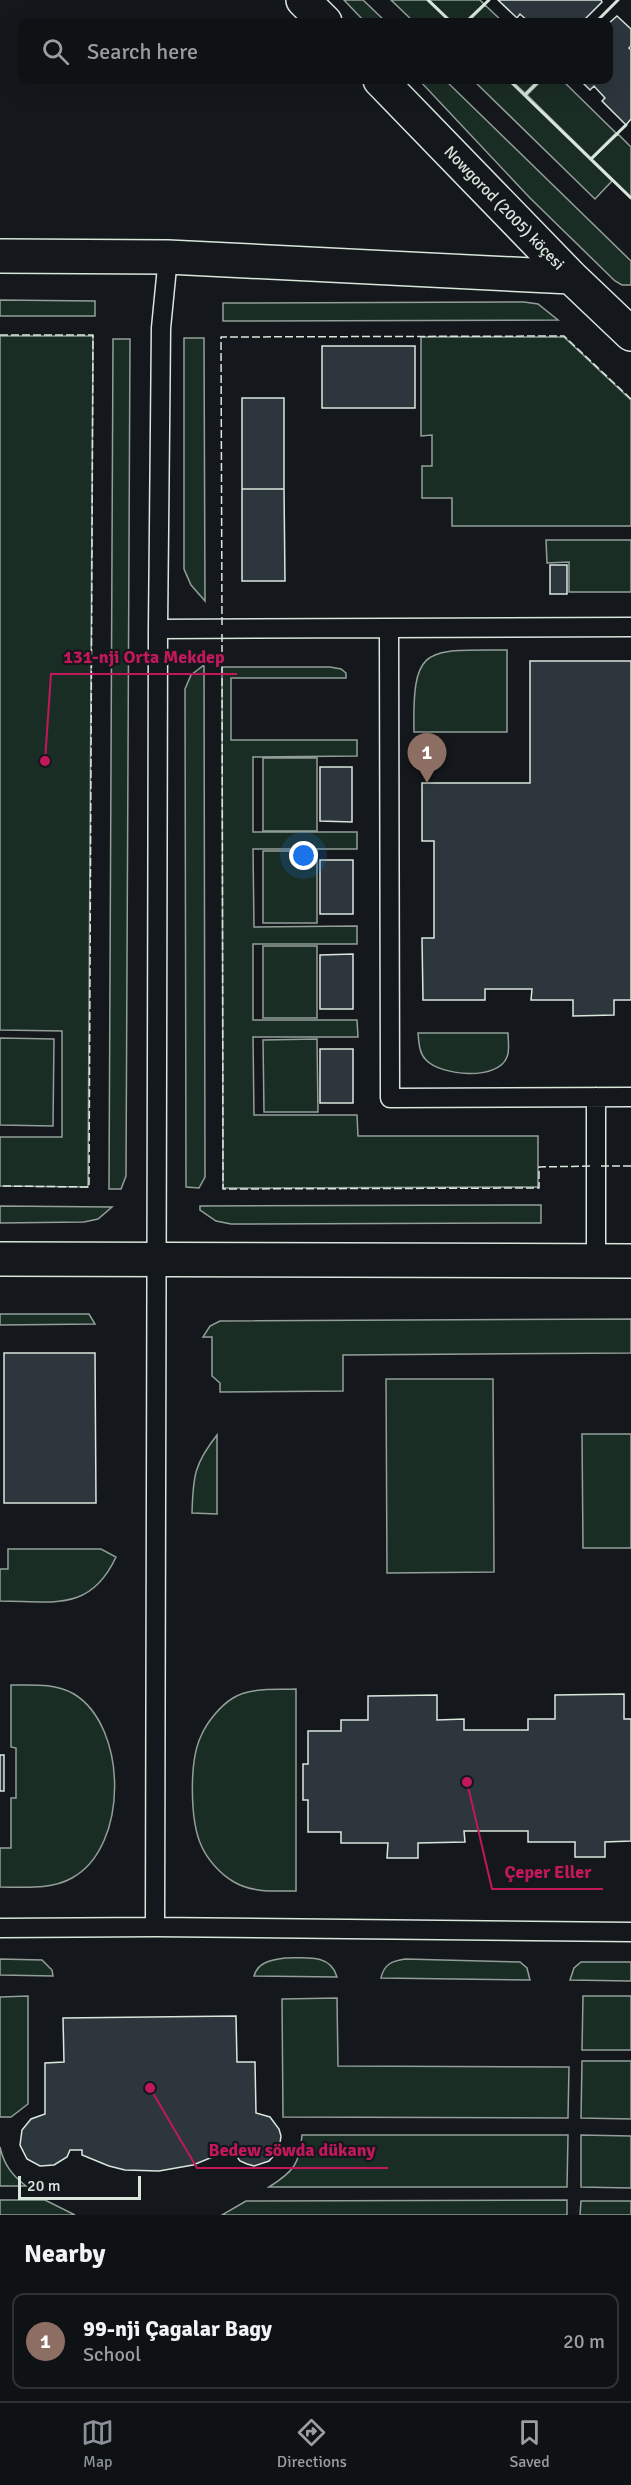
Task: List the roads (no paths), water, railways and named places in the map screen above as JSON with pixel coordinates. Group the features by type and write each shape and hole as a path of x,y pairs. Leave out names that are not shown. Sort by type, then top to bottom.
{"street":[{"path":"303,0 321,18"},
{"name":"Nowgorod (2005) köçesi","path":"384,84 571,277 628,327"},
{"path":"0,256 168,257 571,277"},
{"path":"0,1259 631,1261"}],"lane":[{"path":"155,1926 158,629 161,328 168,257"},
{"path":"158,629 631,627"},
{"path":"389,628 390,1098 631,1097"},
{"path":"596,1097 596,1261"},
{"path":"0,1928 155,1926 631,1932"}],"place":[{"name":"131-nji Orta Mekdep","path":"45,761"},
{"name":"99-nji Çagalar Bagy","path":"427,783"},
{"name":"Çeper Eller","path":"467,1782"},
{"name":"Bedew söwda dükany","path":"150,2088"}]}
